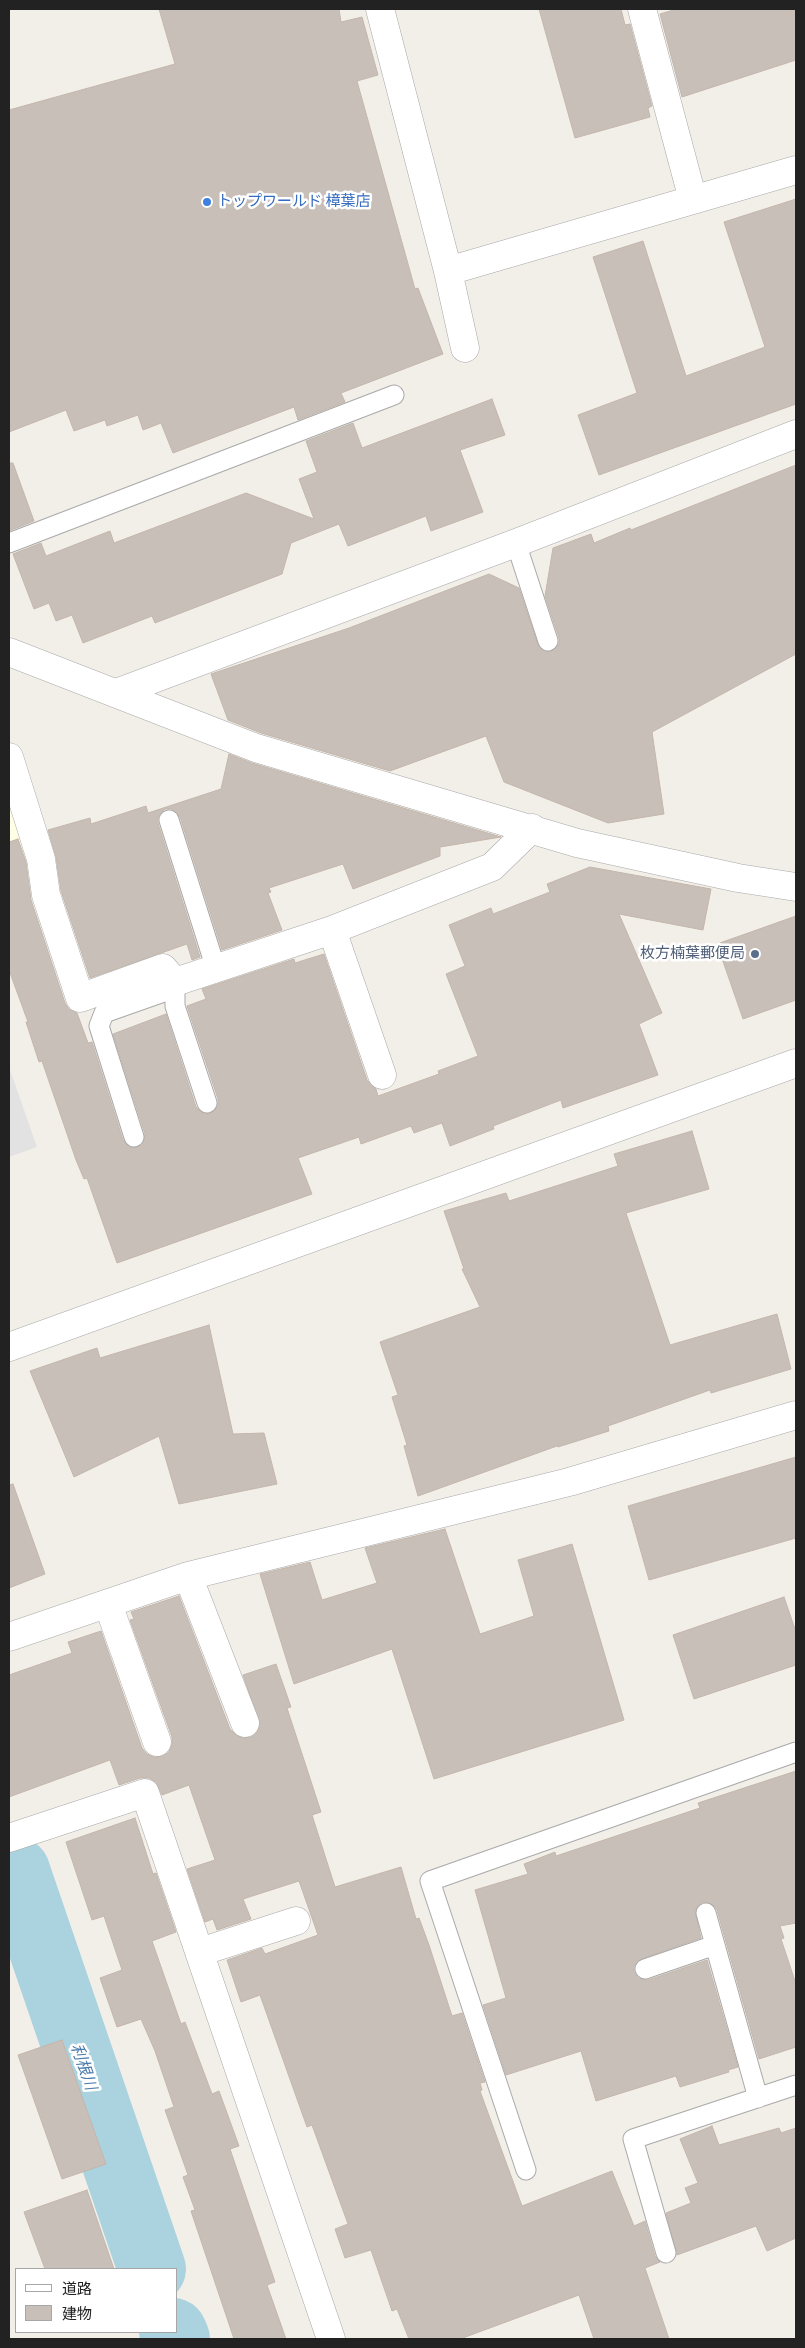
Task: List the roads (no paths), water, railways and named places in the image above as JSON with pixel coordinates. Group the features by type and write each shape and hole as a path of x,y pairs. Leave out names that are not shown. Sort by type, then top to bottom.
{"street":[{"path":"380,9 448,271 465,348"},
{"path":"642,9 693,200"},
{"path":"448,271 796,170"},
{"path":"116,693 516,543 796,434"},
{"path":"9,652 256,748 586,845 738,878 796,887"},
{"path":"9,757 40,859 46,895 80,998 163,968 175,985 216,968 332,930 492,867 532,828"},
{"path":"332,930 382,1076"},
{"path":"9,1348 796,1063"},
{"path":"9,1637 188,1576 569,1482 796,1415"},
{"path":"188,1576 245,1723"},
{"path":"108,1604 157,1742"},
{"path":"9,1838 145,1793 331,2339"},
{"path":"200,1952 296,1921"}],"lane":[{"path":"9,543 394,395"},
{"path":"516,543 548,642"},
{"path":"169,820 216,968"},
{"path":"134,1137 99,1026 104,1013 175,985 175,1006 206,1103"},
{"path":"526,2170 430,1881 796,1752"},
{"path":"706,1914 758,2098"},
{"path":"646,1969 715,1945"},
{"path":"666,2253 633,2139 796,2085"}],"waterway":[{"name":"利根川","path":"9,1874 16,1871 152,2268"},
{"name":"利根川","path":"173,2333 176,2339"}],"place":[{"name":"トップワールド 樟葉店","path":"207,202"},
{"name":"枚方楠葉郵便局","path":"755,954"}]}
